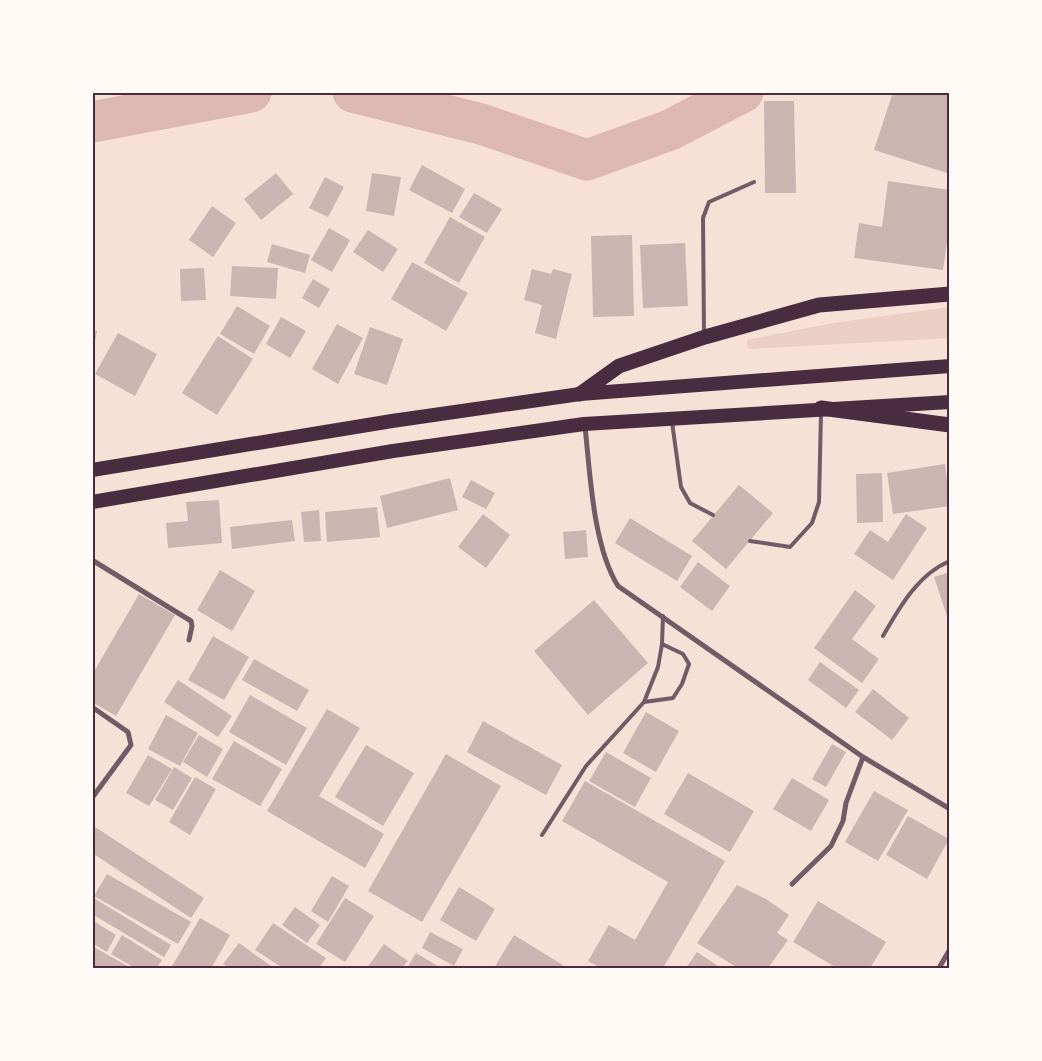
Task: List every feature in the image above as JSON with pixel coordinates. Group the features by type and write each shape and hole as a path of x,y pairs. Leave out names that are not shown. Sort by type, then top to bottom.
{"highway":[{"path":"580,394 619,366 704,337 819,305 950,294"},
{"path":"92,470 392,421 580,394 950,366"},
{"path":"92,502 393,451 584,424 672,420 821,408 950,402"},
{"path":"821,408 950,425"}],"street":[{"path":"584,424 591,480 609,570 618,586 863,757 950,809"},
{"path":"92,560 191,621 192,626 189,640"},
{"path":"92,707 128,732 131,744 92,798"},
{"path":"792,884 831,846 843,820 846,803 863,757"},
{"path":"939,968 950,949"}],"lane":[{"path":"704,337 703,218 709,202 754,182"},
{"path":"750,541 790,547 812,523 819,502 821,408"},
{"path":"672,420 681,487 690,503 713,516"},
{"path":"883,636 900,605 924,579 950,561"},
{"path":"542,835 586,766 644,702 653,683 662,644 663,616"},
{"path":"644,702 673,698 682,684 689,664 683,654 662,644"}],"shaded area":[{"path":"949,307 949,338 748,349 747,340 833,323"}],"building":[{"path":"893,92 950,92 950,174 874,150"},
{"path":"764,101 794,101 796,193 765,193"},
{"path":"422,165 465,189 452,213 409,190"},
{"path":"276,173 293,194 261,220 244,199"},
{"path":"372,173 401,177 394,216 366,211"},
{"path":"325,177 344,187 328,217 309,208"},
{"path":"888,181 950,190 950,222 943,270 854,258 859,223 882,227"},
{"path":"474,193 502,209 487,233 459,217"},
{"path":"212,206 236,223 213,257 189,240"},
{"path":"450,217 485,237 459,283 424,263"},
{"path":"329,228 350,240 332,272 311,260"},
{"path":"368,230 398,249 383,272 353,252"},
{"path":"632,235 634,316 593,317 591,236"},
{"path":"685,243 688,306 643,308 640,245"},
{"path":"272,244 310,255 305,273 267,262"},
{"path":"412,262 468,293 446,331 391,299"},
{"path":"232,266 278,268 276,299 230,296"},
{"path":"204,268 206,300 181,301 180,269"},
{"path":"532,269 551,274 553,269 572,274 556,339 535,333 542,305 524,300"},
{"path":"313,279 330,289 319,308 302,298"},
{"path":"237,306 270,326 254,354 220,334"},
{"path":"281,317 306,331 290,358 266,344"},
{"path":"337,324 363,338 338,384 312,369"},
{"path":"370,327 403,339 387,385 354,374"},
{"path":"92,330 97,331 93,352 92,352"},
{"path":"118,333 157,354 135,396 95,374"},
{"path":"218,336 253,359 217,415 182,393"},
{"path":"945,464 950,506 893,514 887,473"},
{"path":"882,473 883,522 857,523 856,474"},
{"path":"450,478 458,510 387,528 380,496"},
{"path":"471,480 495,493 486,509 462,497"},
{"path":"739,485 773,513 726,569 692,541"},
{"path":"219,500 222,543 168,548 166,523 188,521 186,502"},
{"path":"377,507 380,537 327,542 325,512"},
{"path":"319,510 321,541 304,542 301,512"},
{"path":"483,514 510,535 486,568 458,547"},
{"path":"906,514 927,528 893,580 854,554 870,530 888,542"},
{"path":"630,518 692,556 677,581 615,543"},
{"path":"292,520 295,541 232,549 230,527"},
{"path":"586,530 588,557 565,559 563,532"},
{"path":"698,562 730,586 712,611 680,587"},
{"path":"220,570 255,591 232,631 197,610"},
{"path":"950,572 950,622 949,622 934,577"},
{"path":"855,590 876,606 852,639 879,659 862,683 814,648"},
{"path":"139,594 175,615 116,716 92,702 92,675"},
{"path":"594,600 648,663 588,715 534,651"},
{"path":"213,636 249,657 224,700 188,680"},
{"path":"254,659 309,690 297,711 242,680"},
{"path":"820,662 859,690 846,708 808,680"},
{"path":"178,680 232,716 218,737 164,702"},
{"path":"873,689 909,718 892,740 855,712"},
{"path":"250,695 307,728 286,765 229,732"},
{"path":"327,709 360,728 319,796 384,834 365,868 267,811"},
{"path":"646,712 679,731 656,772 623,753"},
{"path":"166,715 198,733 180,766 148,749"},
{"path":"483,721 562,765 546,795 467,752"},
{"path":"199,735 223,749 207,777 183,762"},
{"path":"234,741 282,769 260,806 212,779"},
{"path":"832,744 846,752 826,787 812,779"},
{"path":"366,745 414,773 383,826 335,797"},
{"path":"606,752 651,778 635,807 589,781"},
{"path":"446,754 501,786 422,922 368,891"},
{"path":"148,755 172,769 149,806 126,793"},
{"path":"174,767 192,778 173,810 155,800"},
{"path":"688,773 754,811 730,852 664,814"},
{"path":"195,777 216,789 190,835 169,822"},
{"path":"792,778 829,800 811,831 773,809"},
{"path":"585,781 725,861 663,968 601,968 588,961 609,925 635,940 668,882 562,821"},
{"path":"874,791 908,810 878,861 845,842"},
{"path":"908,816 949,839 927,879 886,855"},
{"path":"95,827 204,898 191,918 92,853 92,831"},
{"path":"107,874 191,922 178,944 94,896"},
{"path":"332,876 349,886 328,922 311,911"},
{"path":"737,885 766,899 789,915 777,933 788,940 768,968 738,968 697,943"},
{"path":"459,887 495,909 476,941 440,920"},
{"path":"92,897 171,945 164,957 92,914"},
{"path":"345,898 374,916 345,962 316,944"},
{"path":"818,901 886,942 870,968 837,968 793,942"},
{"path":"295,907 320,925 307,943 282,925"},
{"path":"200,918 230,935 212,967 171,968"},
{"path":"92,920 116,935 107,952 92,943"},
{"path":"273,923 326,958 319,968 283,968 255,950"},
{"path":"430,932 463,949 454,966 422,948"},
{"path":"122,935 162,960 157,968 135,968 111,954"},
{"path":"514,935 563,965 561,968 494,968"},
{"path":"239,943 274,968 230,968 223,964"},
{"path":"384,944 408,961 402,968 367,968"},
{"path":"92,946 131,968 92,968"},
{"path":"697,952 721,968 686,968"},
{"path":"416,953 441,968 407,968"}],"waterway":[{"path":"92,122 251,92"},
{"path":"353,92 481,124 587,160 670,130 743,92"}]}
